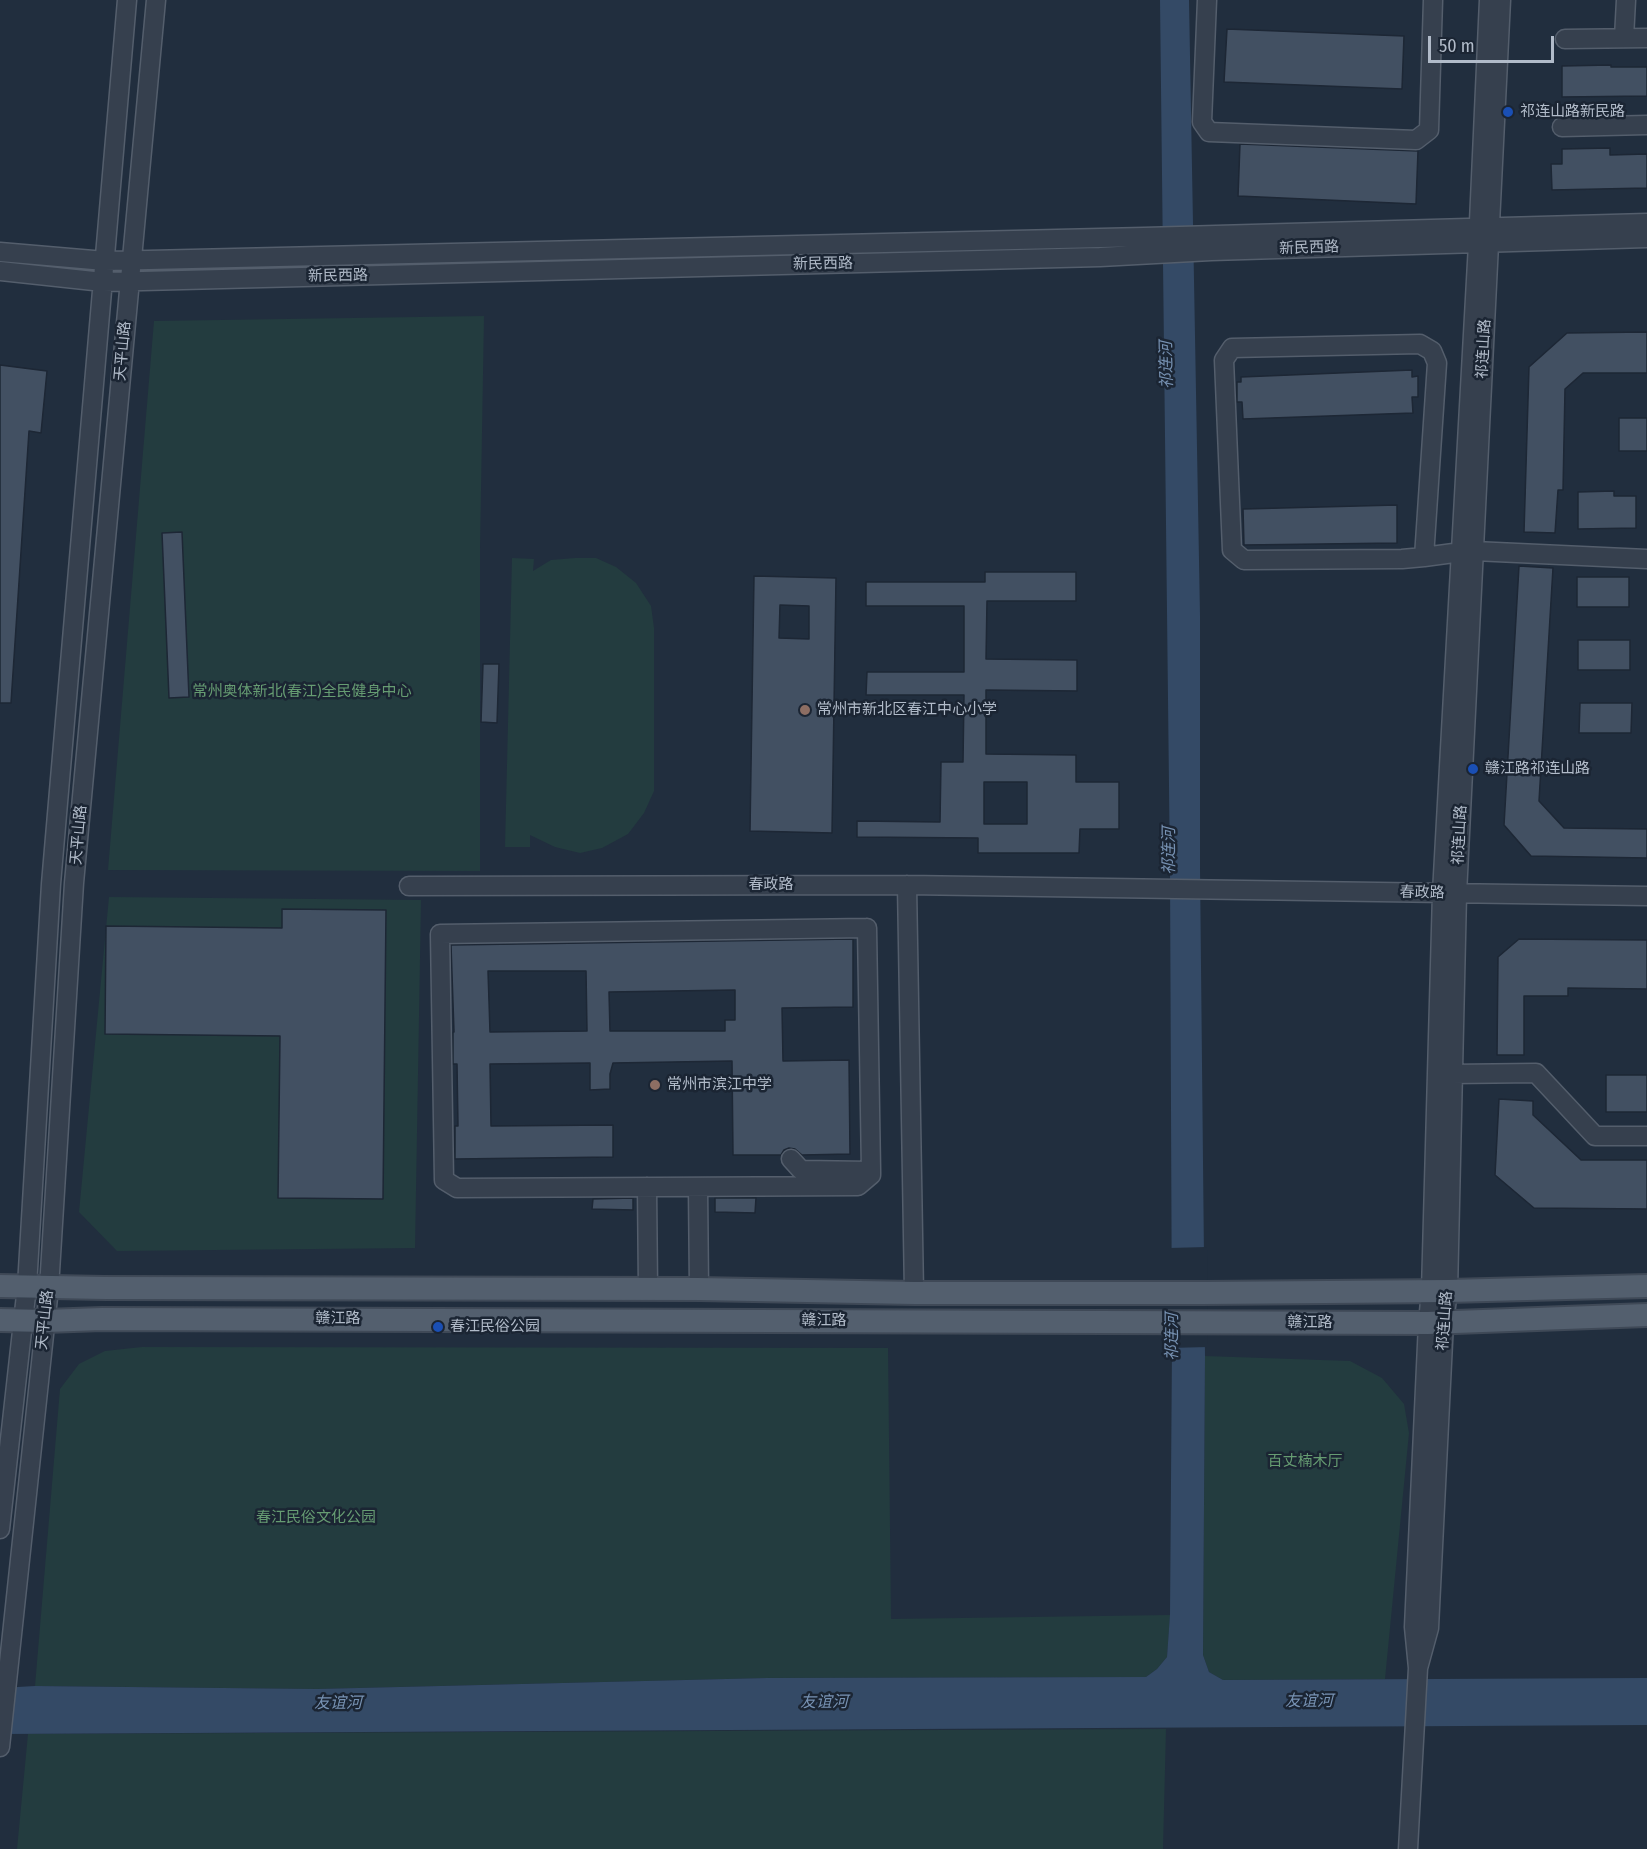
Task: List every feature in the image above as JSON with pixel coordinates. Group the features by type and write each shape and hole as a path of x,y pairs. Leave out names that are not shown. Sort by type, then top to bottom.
{"main road":[{"name":"赣江路","path":"0,1286 699,1289 914,1293 1205,1293 1647,1286"},
{"name":"赣江路","path":"0,1320 1436,1323 1647,1316"}],"street":[{"name":"天平山路","path":"0,1748 34,1321 27,1286 51,884 128,0"},
{"name":"天平山路","path":"0,1528 34,1321 49,1288 74,883 156,0"},
{"path":"1207,0 1202,122 1209,132 1416,140 1428,129 1433,0"},
{"name":"祁连山路","path":"1484,235 1489,0"},
{"name":"祁连山路","path":"1440,1290 1449,893 1484,235 1501,0"},
{"path":"1624,38 1626,0"},
{"path":"1565,39 1647,38"},
{"path":"1563,127 1647,125"},
{"name":"新民西路","path":"0,272 103,282 1484,235 1647,223"},
{"name":"新民西路","path":"1484,235 1647,238"},
{"name":"新民西路","path":"0,252 105,261 132,261 1144,246"},
{"path":"1424,556 1437,363 1432,351 1419,344 1232,348 1224,360 1232,550 1244,560 1402,559 1467,552 1647,559"},
{"path":"907,885 914,1293"},
{"name":"春政路","path":"409,886 907,885 1647,896"},
{"name":"祁连山路","path":"1408,1849 1418,1668 1429,1628 1436,1323 1440,1290 1452,1074 1449,893"},
{"path":"867,928 871,1175 858,1186 698,1187 457,1188 444,1180 440,934 867,928"},
{"path":"1452,1074 1536,1073 1595,1136 1647,1136"},
{"path":"791,1159 801,1170 871,1171"},
{"path":"647,1187 648,1289"},
{"path":"698,1187 699,1289"}],"green space":[{"name":"常州奥体新北(春江)全民健身中心","path":"484,316 480,548 480,871 108,870 154,321"},
{"path":"512,558 534,559 533,571 551,560 596,558 616,567 636,583 651,606 654,628 654,791 644,813 628,834 602,848 580,853 555,847 530,835 530,847 505,847"},
{"path":"109,897 421,900 415,1248 117,1251 79,1212"},
{"name":"春江民俗文化公园","path":"142,1347 888,1348 891,1619 1170,1615 1167,1657 1146,1677 767,1678 317,1689 35,1686 60,1389 79,1364 105,1351"},
{"name":"百丈楠木厅","path":"1205,1356 1350,1361 1382,1378 1404,1404 1409,1433 1385,1679 1223,1680 1209,1672 1203,1655"},
{"path":"1166,1729 1163,1849 17,1849 28,1734"}],"water":[{"path":"1160,0 1189,0 1200,616 1205,1356 1203,1655 1209,1672 1223,1680 1647,1678 1647,1725 0,1734 0,1688 35,1686 317,1689 767,1678 1146,1677 1167,1657 1170,1614 1172,1346 1170,873"}],"pier":[{"path":"1207,1247 1208,1347 1169,1348 1169,1248"}],"building":[{"path":"1227,29 1404,36 1402,89 1224,82"},
{"path":"1611,65 1611,67 1647,67 1647,96 1562,97 1562,66"},
{"path":"1240,144 1418,151 1416,204 1238,196"},
{"path":"1610,148 1610,155 1647,154 1647,188 1552,190 1551,164 1562,164 1562,149"},
{"path":"1647,332 1647,373 1583,373 1565,389 1563,490 1558,490 1555,533 1524,532 1529,367 1567,333"},
{"path":"0,365 47,371 41,433 29,431 11,703 0,703"},
{"path":"1412,370 1412,377 1418,376 1418,397 1412,397 1413,413 1243,419 1242,402 1237,402 1237,382 1241,382 1241,377"},
{"path":"1619,418 1647,418 1647,451 1619,451"},
{"path":"1614,491 1614,496 1636,496 1636,528 1578,529 1578,492"},
{"path":"1397,505 1397,543 1244,545 1243,509"},
{"path":"182,532 189,697 169,698 162,533"},
{"path":"1519,566 1553,568 1539,801 1564,828 1647,829 1647,858 1531,856 1504,825"},
{"path":"985,572 1076,572 1076,601 987,601 986,659 1077,660 1077,691 986,690 986,754 1076,755 1076,782 1119,782 1119,829 1080,829 1079,853 978,853 978,838 857,837 857,821 940,822 941,762 963,762 964,695 866,695 867,672 964,672 964,606 866,606 866,582 985,582","holes":["984,782 1027,782 1027,824 984,824"]},
{"path":"754,576 836,578 832,833 750,831","holes":["780,605 809,606 809,639 779,638"]},
{"path":"1577,577 1629,577 1629,607 1577,607"},
{"path":"1578,640 1630,640 1630,670 1578,670"},
{"path":"483,664 499,664 497,723 481,722"},
{"path":"1580,703 1632,703 1631,733 1579,733"},
{"path":"282,909 386,910 383,1199 278,1198 280,1036 105,1034 106,926 282,928"},
{"path":"853,939 853,1007 782,1008 783,1061 849,1060 850,1154 802,1155 795,1149 789,1148 781,1155 733,1155 732,1061 613,1063 610,1089 590,1090 590,1063 490,1064 491,1126 613,1125 613,1157 455,1159 455,1126 458,1126 457,1064 453,1064 451,945","holes":["488,971 586,971 587,1031 490,1032","735,990 735,1020 725,1020 725,1031 610,1031 609,992"]},
{"path":"1519,939 1647,940 1647,989 1568,988 1568,996 1524,996 1524,1055 1497,1055 1498,957"},
{"path":"1606,1075 1647,1075 1647,1112 1606,1112"},
{"path":"1499,1099 1533,1101 1533,1115 1581,1160 1647,1160 1647,1209 1534,1208 1495,1175"},
{"path":"633,1198 633,1210 592,1209 593,1199"},
{"path":"715,1198 756,1198 755,1213 715,1212"}],"place":[{"name":"祁连山路新民路","path":"1508,112"},
{"name":"常州市新北区春江中心小学","path":"805,710"},
{"name":"赣江路祁连山路","path":"1473,769"},
{"name":"常州市滨江中学","path":"655,1085"},
{"name":"春江民俗公园","path":"438,1327"}],"water label":[{"name":"祁连河","path":"1167,365"},
{"name":"祁连河","path":"1170,851"},
{"name":"祁连河","path":"1173,1337"},
{"name":"友谊河","path":"1309,1702"},
{"name":"友谊河","path":"824,1703"},
{"name":"友谊河","path":"338,1704"}]}
